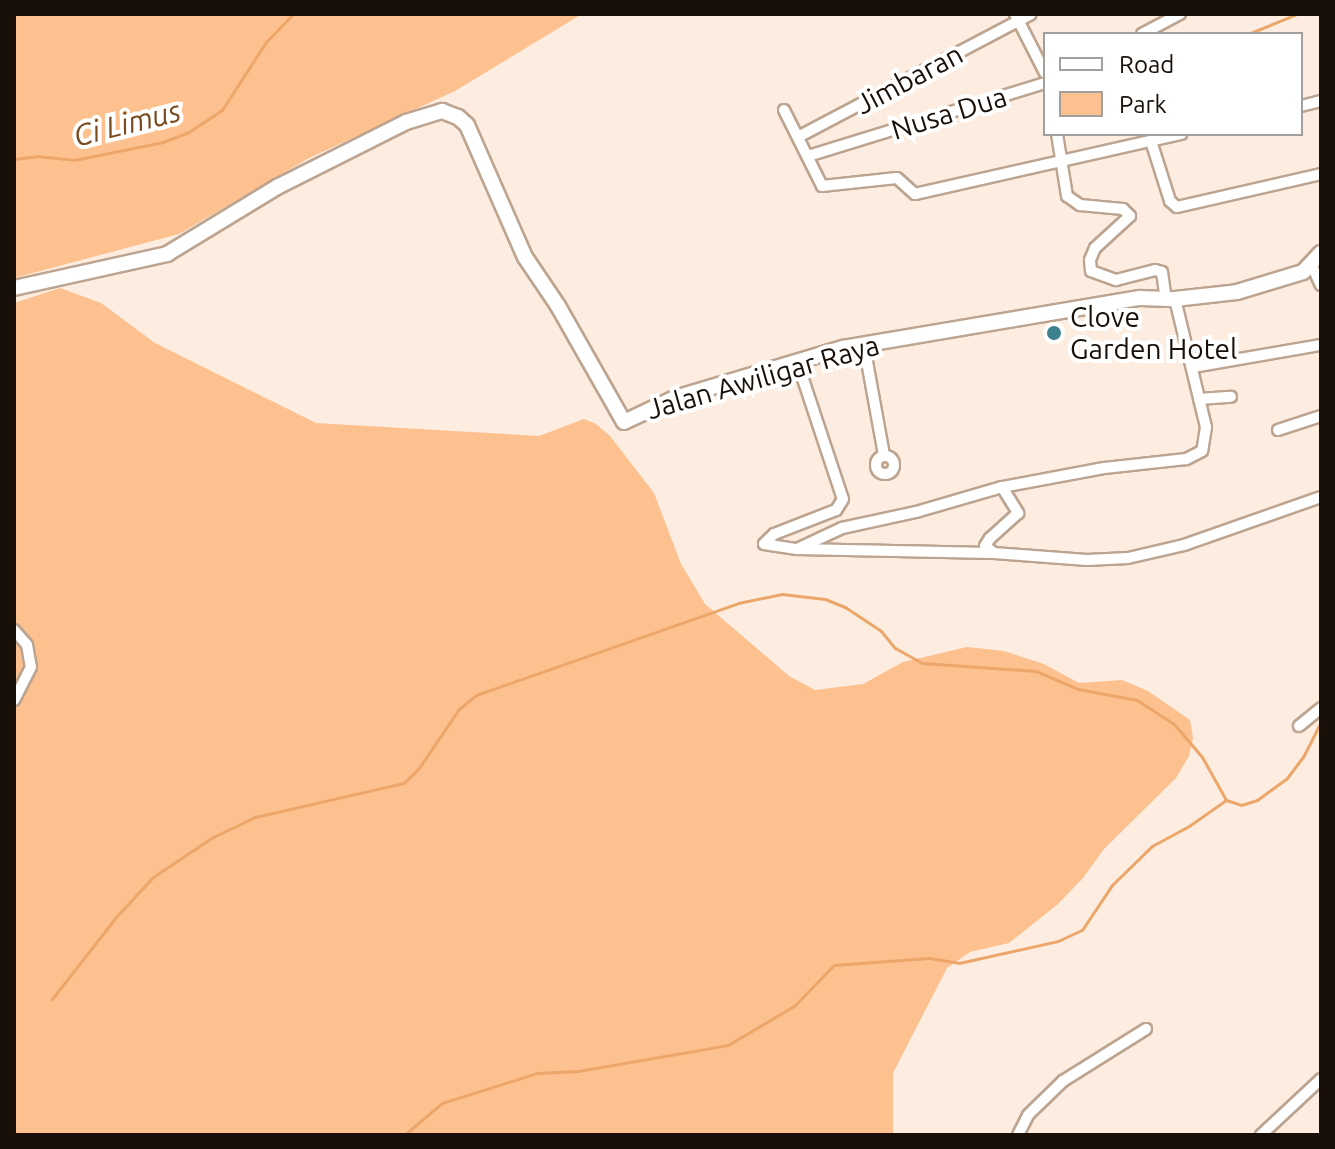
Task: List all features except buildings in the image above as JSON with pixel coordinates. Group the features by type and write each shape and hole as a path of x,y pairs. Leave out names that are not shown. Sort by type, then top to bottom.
{"street":[{"name":"Jimbaran","path":"798,137 1017,17 1031,14"},
{"path":"1146,32 1180,14"},
{"path":"1017,17 1043,69"},
{"name":"Nusa Dua","path":"808,156 1043,84"},
{"name":"Nusa Dua","path":"784,110 822,186 897,178 915,194 1061,159"},
{"name":"Jalan Awiligar Raya","path":"14,288 167,254 277,187 406,122 442,111 450,113 469,128 525,257 558,306 624,422 675,398 797,361 864,345 1140,298 1171,299 1237,292 1284,279 1317,260"},
{"path":"797,549 842,528 916,512 1002,487 1198,455 1205,446 1206,435 1193,367 1162,272 1155,270 1116,280 1091,271 1090,260 1095,248 1130,216 1123,209 1080,205 1071,201 1065,190 1057,136"},
{"path":"1061,159 1172,136"},
{"path":"1151,141 1170,201 1177,207 1321,174"},
{"path":"1317,260 1321,285"},
{"path":"864,345 884,455"},
{"path":"1193,367 1321,345"},
{"path":"797,361 843,499 836,510 774,534 764,544 797,549 994,553 1109,561 1184,545 1321,497"},
{"path":"1199,399 1231,397"},
{"path":"1278,430 1321,416"},
{"path":"994,553 985,546 987,540 1018,513 1002,487"},
{"path":"14,630 27,645 31,667 14,700"},
{"path":"1299,726 1321,708"},
{"path":"1018,1135 1028,1115 1063,1081 1109,1048 1146,1029"},
{"path":"1261,1135 1321,1079"}],"green space":[{"path":"14,14 582,14 455,91 309,158 179,234 14,278"},
{"path":"60,288 101,303 155,343 316,423 539,436 584,419 596,424 610,436 654,493 681,564 705,604 789,676 815,690 863,684 903,662 967,647 1004,651 1044,664 1079,683 1122,680 1148,691 1190,720 1193,738 1189,756 1176,778 1104,849 1083,878 1058,904 1009,943 970,952 947,968 893,1073 893,1135 14,1135 14,303"}],"waterway":[{"name":"Ci Limus","path":"14,159 37,156 74,160 163,142 187,133 222,110 266,42 293,14"},
{"path":"1253,32 1297,14"},
{"path":"52,999 116,917 153,877 213,837 255,817 404,783 419,768 459,709 476,695 738,603 782,594 825,599 845,607 881,631 895,648 922,663 1036,671 1078,689 1137,700 1174,724 1202,757 1226,800 1241,805 1257,800 1287,778 1303,757 1321,722"},
{"path":"404,1135 442,1103 537,1073 578,1071 728,1045 794,1006 834,965 929,958 959,963 1058,941 1082,930 1112,885 1152,846 1189,826 1226,800"}],"place":[{"name":"Clove Garden Hotel","path":"1054,333"}]}
